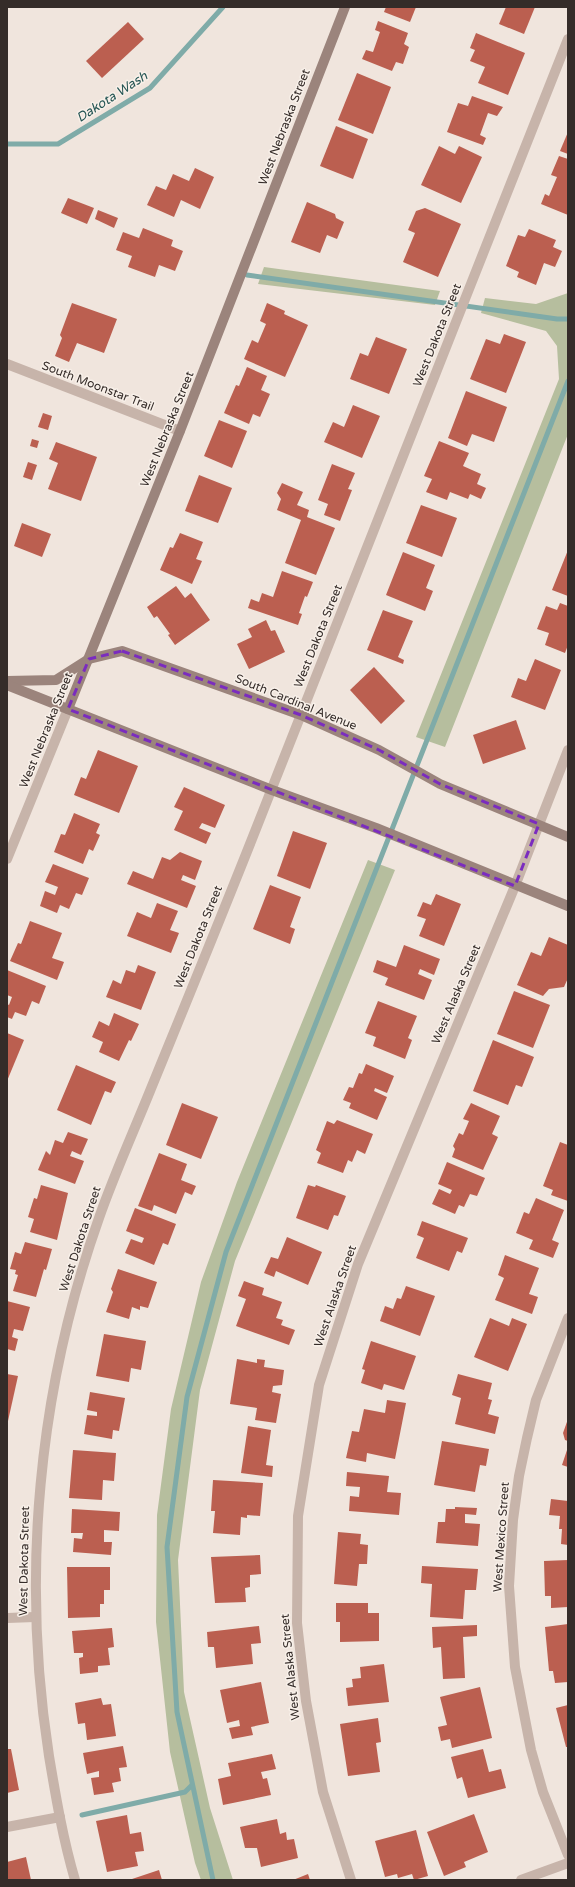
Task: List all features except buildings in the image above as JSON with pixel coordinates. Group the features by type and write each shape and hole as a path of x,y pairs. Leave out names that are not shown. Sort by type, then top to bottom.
{"main road":[{"name":"West Nebraska Street","path":"68,709 180,431 345,7"},
{"name":"South Cardinal Avenue","path":"7,681 56,680 89,659 122,651 301,715 379,750 440,784 568,837"},
{"path":"7,685 272,790 383,831 515,886 568,906"}],"street":[{"name":"West Dakota Street","path":"75,1880 60,1817 44,1722 35,1617 35,1559 39,1497 54,1391 73,1303 99,1216 272,790 568,39"},
{"name":"South Moonstar Trail","path":"7,364 180,431"},
{"name":"West Nebraska Street","path":"7,859 68,709"},
{"name":"West Alaska Street","path":"351,1880 323,1792 306,1701 296,1623 298,1516 319,1385 358,1264 515,886 568,750"},
{"name":"West Mexico Street","path":"568,1318 536,1400 527,1438 519,1476 513,1520 509,1586 515,1668 531,1750 543,1792 568,1854"},
{"path":"7,1618 35,1617"},
{"path":"7,1827 60,1817"},
{"path":"521,1880 568,1863"}],"highlighted area":[{"path":"122,651 301,715 379,750 440,784 539,824 515,886 68,709 89,659"}],"green space":[{"path":"264,267 440,291 435,305 258,284"},
{"path":"568,293 568,434 445,747 416,737 559,379 557,346 546,331 481,313 485,298 536,304"},
{"path":"368,860 395,870 235,1261 200,1390 178,1560 184,1692 210,1808 233,1880 201,1880 195,1863 170,1752 156,1622 157,1515 171,1409 201,1282 237,1182"}],"waterway":[{"name":"Dakota Wash","path":"7,144 58,144 150,88 223,7"},
{"path":"247,275 557,319 568,319"},
{"path":"213,1880 177,1712 167,1547 187,1397 226,1252 568,381"},
{"path":"82,1815 185,1792 192,1785"}]}
